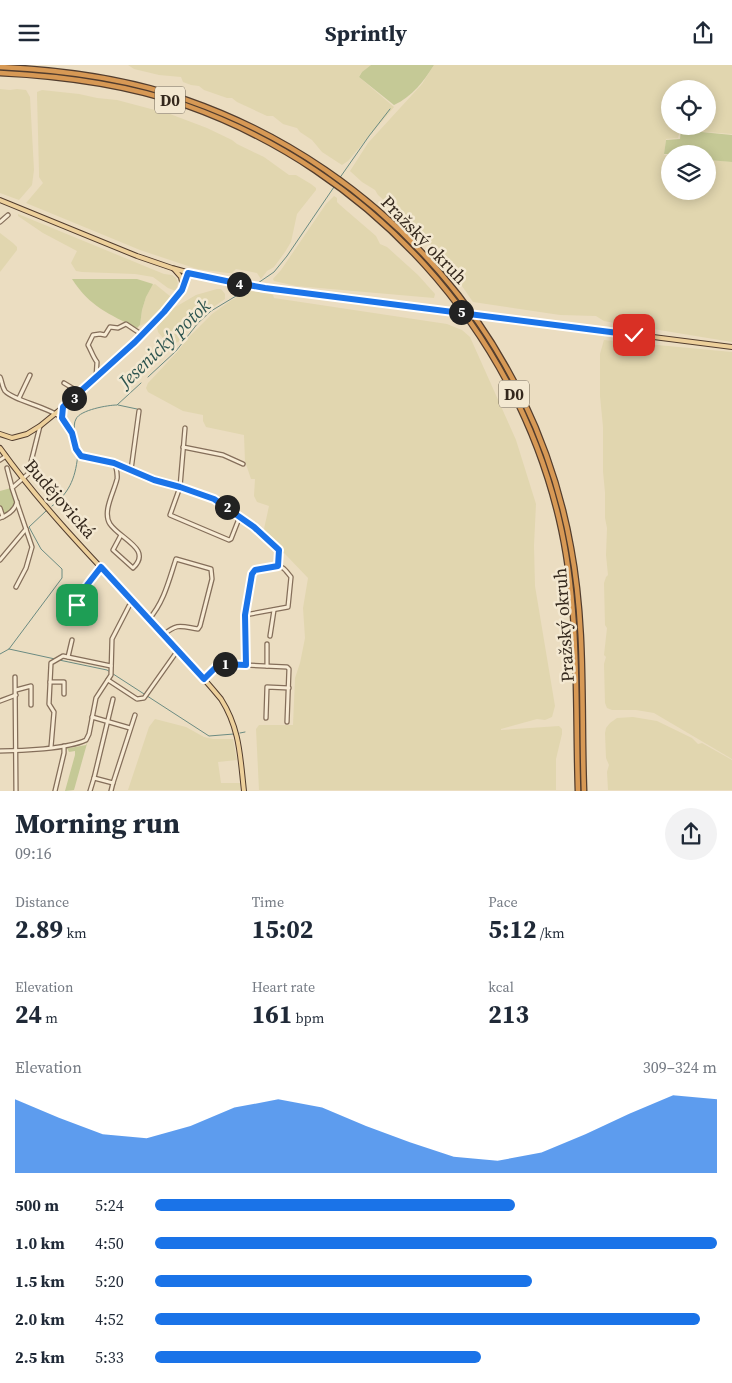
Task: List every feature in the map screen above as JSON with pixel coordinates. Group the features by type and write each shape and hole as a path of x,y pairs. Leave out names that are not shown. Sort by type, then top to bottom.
{"highway":[{"name":"Pražský okruh","path":"0,67 103,77 185,99 246,124 329,171 347,184 406,236 437,269 464,302 506,367 527,409 554,477 565,519 577,588 581,647 584,791"},
{"name":"Pražský okruh","path":"0,73 53,76 102,83 143,93 217,117 272,144 325,176 363,205 402,240 433,273 459,305 501,370 515,397 535,441 548,479 559,521 571,587 578,791"}],"main road":[{"path":"0,200 128,253 188,273 222,281 732,347"},
{"path":"172,268 179,275 184,287"},
{"path":"0,435 12,438 27,435 78,395 135,342 178,296 184,287 188,273"},
{"name":"Budějovická","path":"0,448 23,479 221,699 234,721 240,747 244,791"}],"street":[{"path":"0,222 8,215"},
{"path":"96,378 97,362 88,345 93,335 100,333 105,335 110,327 126,324 141,334"},
{"path":"19,398 30,375"},
{"path":"0,377 4,389 62,418 72,433 76,449 81,456 115,463 154,480 214,499 240,516 280,551 278,566"},
{"path":"64,383 74,389 78,395"},
{"path":"62,418 63,407"},
{"path":"131,469 139,411"},
{"path":"12,488 28,474 40,426"},
{"path":"185,429 180,487 170,515 229,540 240,516"},
{"path":"183,447 223,455 243,464"},
{"path":"0,460 6,456"},
{"path":"115,463 118,477 107,515 110,524 140,552 141,558 139,563 133,568 113,550 121,535"},
{"path":"7,468 32,549 16,587"},
{"path":"0,508 2,517 13,510 17,502"},
{"path":"0,560 26,529"},
{"path":"148,619 156,611 164,594 176,559 211,569 212,579 198,629 177,626 163,635"},
{"path":"245,615 288,607 292,581 283,567 278,566 253,572 245,615 246,665"},
{"path":"73,617 77,605 86,594 87,585 101,567"},
{"path":"0,751 51,747 86,740 89,734 96,698 112,671 112,639 129,606 133,602"},
{"path":"270,636 274,610"},
{"path":"68,657 72,641"},
{"path":"267,644 267,666"},
{"path":"108,680 137,699 140,699 146,695 178,651"},
{"path":"51,747 54,712 49,705 50,664 58,658 68,657 112,671"},
{"path":"204,679 219,664 288,667 287,722"},
{"path":"15,677 16,791"},
{"path":"50,682 64,682 64,694"},
{"path":"0,701 31,686 31,705"},
{"path":"266,718 267,687 289,688"},
{"path":"90,791 113,699"},
{"path":"111,791 135,715"},
{"path":"92,717 130,728"},
{"path":"55,791 64,753 64,745"},
{"path":"94,777 113,783"}],"shaded area":[{"path":"128,65 371,65 359,77 394,107 348,161 342,165 322,152 312,140 297,128 283,124 273,116 267,116 232,98 227,98 204,90 199,86 183,82 181,77 159,75 134,69"},
{"path":"434,65 732,65 732,134 716,133 716,80 661,80 661,135 679,135 678,138 666,139 665,145 661,145 661,200 716,200 716,161 732,162 732,342 641,327 637,314 635,314 631,322 625,325 604,321 596,316 560,315 473,302 455,276 429,245 426,236 418,234 396,212 395,206 388,204 375,190 350,171 368,143 422,84"},
{"path":"0,89 26,90 30,97 34,170 32,185 19,200 0,193"},
{"path":"42,90 117,100 170,114 232,140 264,157 289,175 296,175 311,184 316,190 297,214 291,242 285,252 274,267 267,271 261,279 257,273 236,269 232,273 228,273 197,269 140,250 26,203 43,183 39,177 37,95 37,92"},
{"path":"334,196 340,205 376,236 380,244 387,247 418,275 435,294 434,298 296,286 274,281 273,279 326,204"},
{"path":"18,214 164,274 172,275 178,283 176,291 168,288 153,277 135,274 76,271 71,263 77,251 43,233 18,216"},
{"path":"0,233 17,247 17,250 0,272"},
{"path":"155,284 171,297 149,321 140,326 146,297 152,285"},
{"path":"221,289 225,294 225,299 196,319 180,341 173,344 158,332 157,327 172,309 196,295"},
{"path":"248,291 268,293 273,295 274,298 447,324 462,330 470,337 516,440 536,504 535,586 555,706 552,717 545,720 537,719 501,730 559,726 562,729 556,759 556,790 259,790 256,729 259,725 293,725 295,678 305,638 303,608 308,578 265,533 264,529 269,506 257,502 254,496 255,479 251,479 245,461 244,435 206,427 203,415 183,411 148,392 146,388 148,383 187,339 212,314"},
{"path":"604,340 732,352 732,759 654,713 636,710 612,710 607,708 605,703 604,664 606,657 604,655 607,628 605,625 604,583 608,575 603,427 600,396 600,354"},
{"path":"633,717 657,721 732,760 732,790 608,790 607,772 609,765 606,758 606,728 617,718"},
{"path":"155,719 186,727 204,737 233,739 237,760 218,762 221,783 240,783 240,790 128,790 149,727"}],"green space":[{"path":"371,65 434,65 417,88 394,105 359,77"},
{"path":"716,133 732,135 732,162 716,161 716,145 665,145 666,140 680,139 680,135 716,135"},
{"path":"72,279 137,279 153,284 146,297 140,325 137,328 101,309 86,297"},
{"path":"11,488 15,503 4,514 0,505 0,491"},
{"path":"88,740 74,790 65,791 75,755 75,751 69,752 67,748 69,746 70,748 86,745"}],"waterway":[{"name":"Jesenický potok","path":"339,179 390,109"},
{"name":"Jesenický potok","path":"258,283 274,272 287,256 334,187"},
{"name":"Jesenický potok","path":"148,377 176,351 198,323 211,311 246,290"},
{"name":"Jesenický potok","path":"77,447 74,425 76,419 83,413 117,405 141,383"},
{"path":"118,405 137,409"},
{"name":"Jesenický potok","path":"52,506 64,495 71,483 76,469 78,453"},
{"name":"Jesenický potok","path":"0,654 9,649 62,578 62,569 41,549 29,527 46,511"},
{"path":"9,649 55,659"},
{"path":"59,660 107,670 209,736 234,734"},
{"path":"240,733 245,732"}],"route":[{"path":"77,605 86,594 87,585 101,567 204,679 219,664 246,665 245,615 252,574 255,570 278,566 279,550 240,516 214,499 197,492 154,480 114,463 81,456 76,449 72,433 62,418 63,407 135,342 178,296 185,285 188,273 265,288 634,335"}]}
